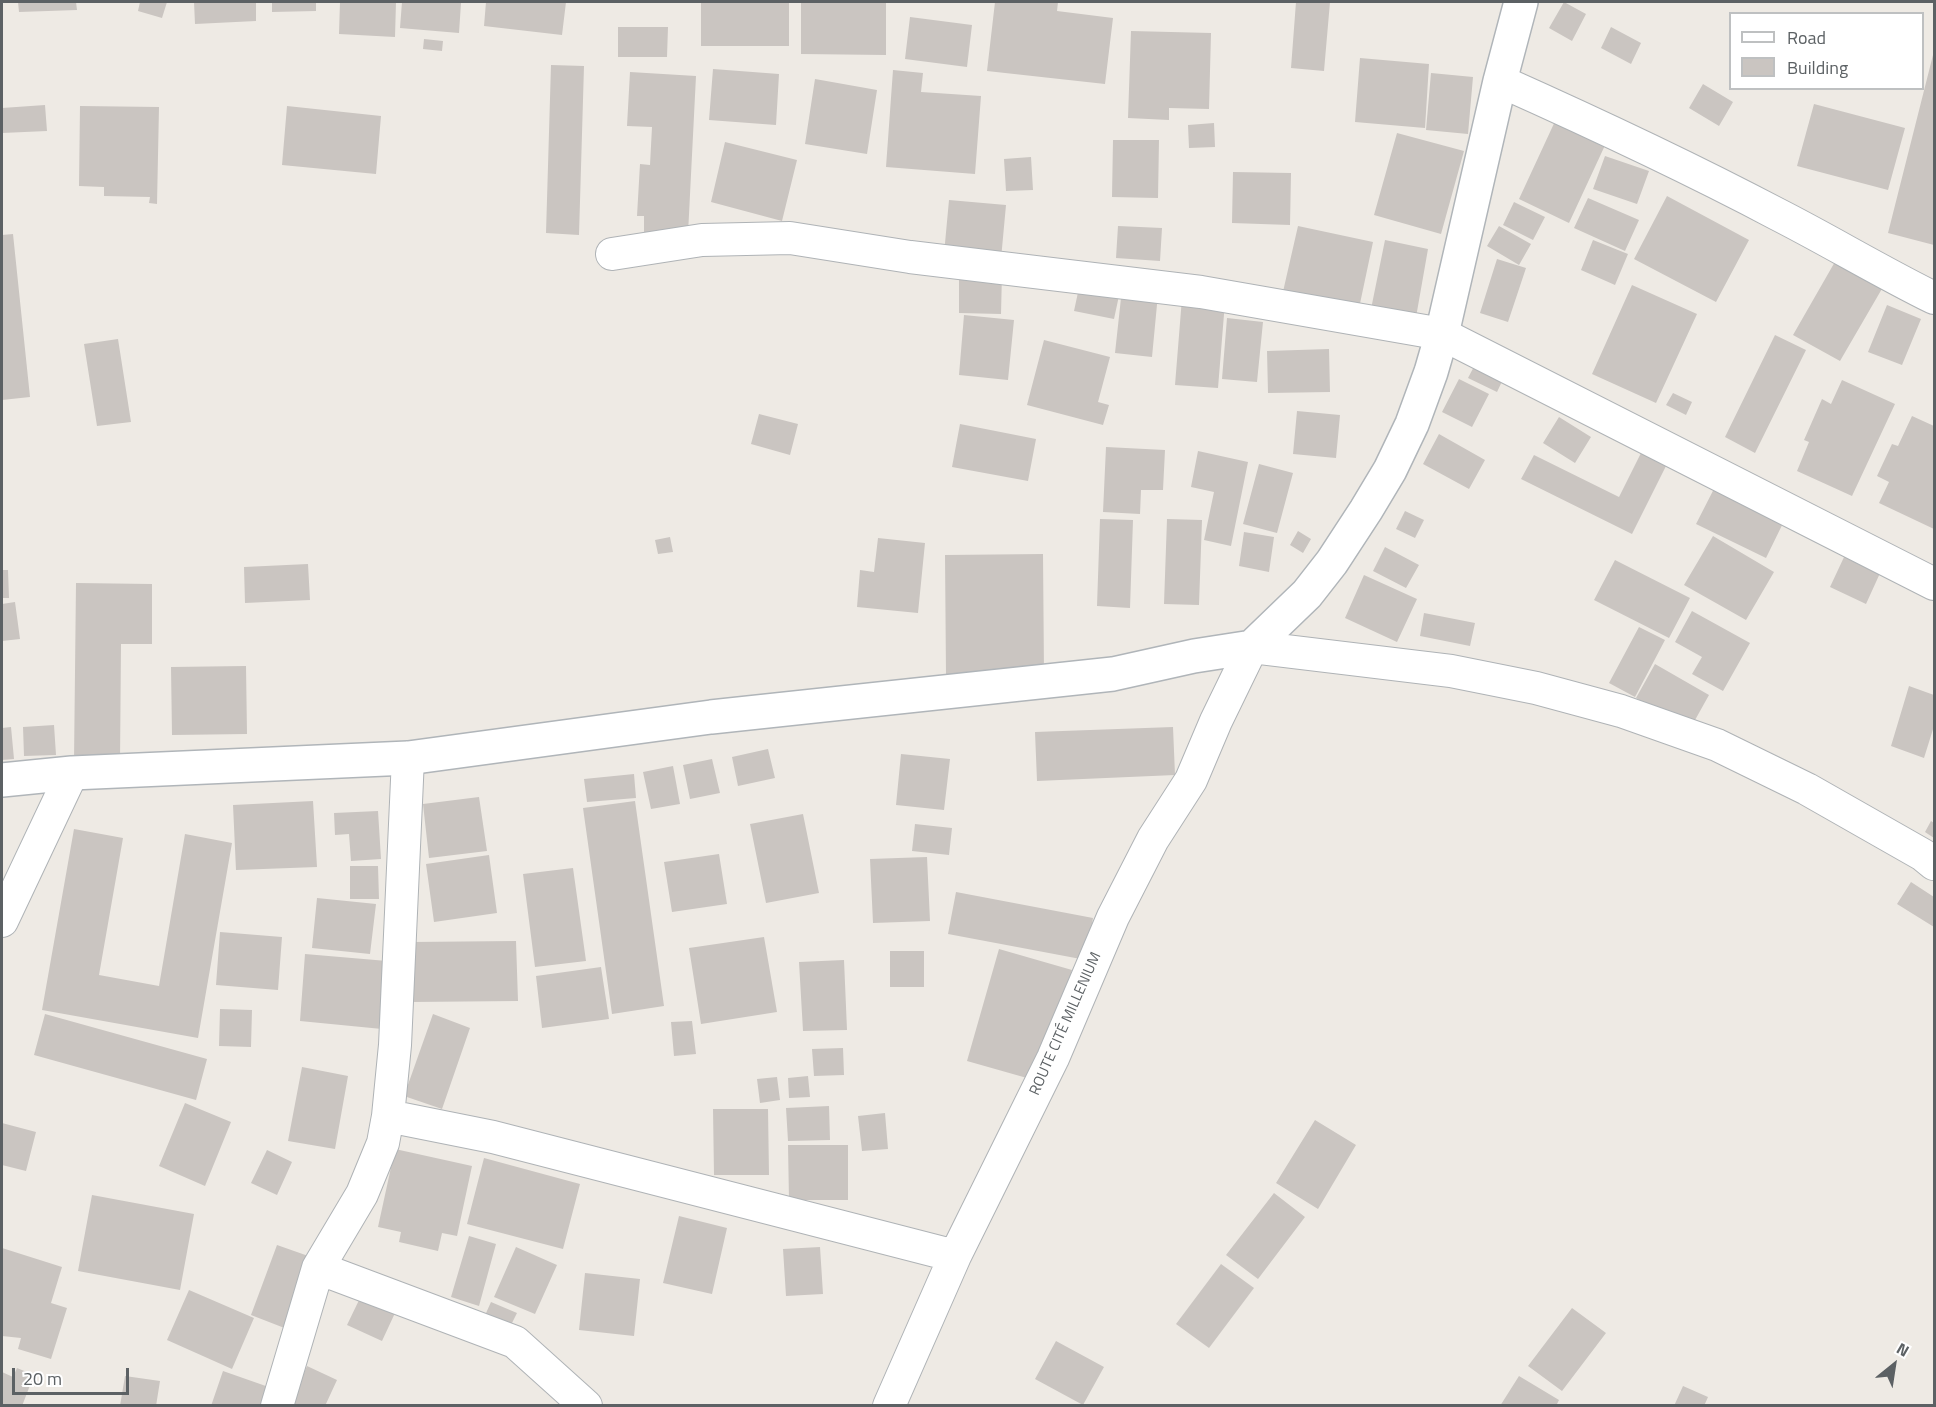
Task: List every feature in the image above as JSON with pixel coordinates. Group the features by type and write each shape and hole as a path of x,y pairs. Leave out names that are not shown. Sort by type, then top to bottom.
{"street":[{"path":"1252,647 1307,594 1332,562 1390,470 1412,424 1442,334 1500,81 1521,2"},
{"path":"1500,81 1617,133 1778,214 1881,272 1935,298"},
{"path":"612,254 702,240 790,238 910,257 1201,292 1442,334 1935,584"},
{"path":"2,780 72,773 408,758 711,717 1113,674 1194,656 1252,647 1451,671 1536,688 1622,711 1717,745 1797,784 1935,864"},
{"name":"ROUTE CITÉ MILLENIUM","path":"889,1406 955,1256 1053,1058 1113,917 1153,838 1191,780 1216,720 1252,647"},
{"path":"278,1406 318,1268 362,1194 383,1143 395,1045 408,758"},
{"path":"2,921 72,773"},
{"path":"388,1116 493,1137 955,1256"},
{"path":"318,1268 515,1342 586,1406"}],"building":[{"path":"18,2 76,2 77,10 19,12"},
{"path":"140,2 167,2 162,18 138,11"},
{"path":"194,2 256,2 256,21 195,24"},
{"path":"272,2 316,2 316,11 272,12"},
{"path":"340,2 396,2 395,37 339,34"},
{"path":"402,2 461,3 459,33 400,28"},
{"path":"486,2 566,2 562,35 484,26"},
{"path":"701,2 789,2 789,46 701,46"},
{"path":"801,2 886,2 886,55 801,54"},
{"path":"995,2 1058,2 1057,11 1113,18 1105,84 987,71"},
{"path":"1296,2 1330,2 1324,71 1291,68"},
{"path":"1564,2 1586,14 1572,41 1549,28"},
{"path":"910,17 972,25 967,67 905,59"},
{"path":"618,27 668,27 667,57 618,57"},
{"path":"1611,27 1641,43 1631,64 1601,48"},
{"path":"1131,31 1211,33 1209,109 1169,108 1169,120 1128,118"},
{"path":"424,39 443,41 442,51 423,49"},
{"path":"1934,51 1934,245 1888,233"},
{"path":"1360,58 1429,64 1425,128 1355,122"},
{"path":"551,65 584,66 579,235 546,233"},
{"path":"713,69 779,74 776,125 709,120"},
{"path":"893,70 923,73 921,92 981,96 975,174 886,167"},
{"path":"630,72 696,76 688,234 644,232 644,216 637,216 640,164 650,165 652,127 627,126"},
{"path":"1431,73 1473,77 1468,134 1426,130"},
{"path":"815,79 877,90 867,154 805,144"},
{"path":"1703,84 1733,102 1719,126 1689,108"},
{"path":"1814,104 1905,128 1888,190 1797,166"},
{"path":"45,105 47,131 2,133 2,108"},
{"path":"80,106 159,107 157,204 149,203 150,197 104,196 104,187 79,186"},
{"path":"287,106 381,116 376,174 282,165"},
{"path":"1557,117 1607,141 1569,223 1519,199"},
{"path":"1214,123 1215,147 1189,148 1188,125"},
{"path":"1397,133 1464,151 1441,234 1374,215"},
{"path":"1113,140 1159,140 1158,198 1112,197"},
{"path":"725,142 797,160 782,221 711,202"},
{"path":"1605,156 1649,171 1637,204 1593,189"},
{"path":"1031,157 1033,190 1006,191 1004,159"},
{"path":"1233,172 1291,173 1290,225 1232,223"},
{"path":"1667,196 1749,240 1716,302 1634,259"},
{"path":"1588,198 1639,220 1625,251 1574,228"},
{"path":"949,200 1006,205 1001,259 944,254"},
{"path":"1514,202 1545,217 1533,240 1503,225"},
{"path":"1118,226 1162,228 1160,261 1116,258"},
{"path":"1298,226 1373,242 1358,313 1282,296"},
{"path":"1499,226 1531,244 1519,265 1487,246"},
{"path":"13,234 30,397 2,400 2,235"},
{"path":"1385,240 1428,249 1415,323 1370,314"},
{"path":"1593,240 1628,254 1615,285 1581,270"},
{"path":"1497,259 1526,268 1508,322 1480,313"},
{"path":"1836,260 1883,287 1840,361 1793,335"},
{"path":"959,272 1002,273 1001,314 959,313"},
{"path":"1080,283 1120,291 1114,319 1074,311"},
{"path":"1632,285 1697,314 1656,403 1592,374"},
{"path":"1122,289 1158,294 1152,357 1115,353"},
{"path":"1182,298 1225,302 1218,388 1175,385"},
{"path":"1887,305 1921,319 1902,365 1868,352"},
{"path":"964,315 1014,320 1008,380 959,375"},
{"path":"1227,318 1263,322 1257,382 1222,379"},
{"path":"1775,335 1806,350 1755,453 1725,437"},
{"path":"118,339 131,422 97,426 84,344"},
{"path":"1044,340 1110,357 1098,402 1109,405 1103,425 1027,405"},
{"path":"1329,349 1330,392 1268,393 1267,351"},
{"path":"1479,357 1507,371 1497,392 1468,378"},
{"path":"1459,379 1489,394 1472,427 1442,412"},
{"path":"1842,380 1895,404 1852,496 1797,471 1809,442 1804,440 1822,399 1831,404"},
{"path":"1673,393 1692,402 1686,415 1666,405"},
{"path":"1297,411 1340,415 1336,458 1293,454"},
{"path":"759,414 798,424 790,455 751,444"},
{"path":"1912,416 1934,426 1934,529 1879,503 1889,482 1877,476 1892,444 1898,446"},
{"path":"1559,417 1591,437 1575,463 1543,443"},
{"path":"960,424 1036,439 1028,481 952,467"},
{"path":"1439,434 1485,460 1469,489 1423,464"},
{"path":"1106,447 1165,450 1163,490 1141,490 1140,514 1103,512"},
{"path":"1198,451 1248,462 1231,546 1204,540 1214,492 1191,487"},
{"path":"1641,453 1666,466 1632,534 1521,479 1534,455 1619,497"},
{"path":"1259,464 1293,473 1277,533 1243,524"},
{"path":"1718,481 1787,515 1766,558 1696,524"},
{"path":"1405,511 1424,520 1415,538 1396,529"},
{"path":"1100,519 1133,520 1130,608 1097,606"},
{"path":"1167,519 1202,520 1199,605 1164,604"},
{"path":"1298,531 1311,539 1303,553 1290,545"},
{"path":"1244,532 1274,537 1269,572 1239,566"},
{"path":"1713,536 1774,572 1746,620 1684,585"},
{"path":"670,537 673,552 658,554 655,540"},
{"path":"878,538 925,543 918,613 857,607 860,570 874,572"},
{"path":"1385,547 1419,565 1406,588 1373,571"},
{"path":"1043,554 1044,674 946,675 945,555"},
{"path":"1845,555 1881,571 1866,604 1830,587"},
{"path":"1615,560 1690,598 1669,638 1594,600"},
{"path":"308,564 310,600 245,603 244,567"},
{"path":"2,570 8,570 9,598 2,598"},
{"path":"1364,575 1417,599 1397,642 1345,618"},
{"path":"76,583 152,584 152,644 121,644 120,762 74,761"},
{"path":"15,602 20,639 2,641 2,604"},
{"path":"1692,611 1750,643 1723,691 1692,674 1702,657 1675,642"},
{"path":"1424,613 1475,623 1470,646 1420,636"},
{"path":"1639,627 1665,640 1635,697 1609,683"},
{"path":"1655,664 1709,695 1690,729 1636,698"},
{"path":"246,666 247,734 172,735 171,667"},
{"path":"1909,686 1934,695 1934,726 1924,758 1891,746"},
{"path":"54,725 56,755 24,756 23,727"},
{"path":"11,727 14,759 2,760 2,728"},
{"path":"1173,727 1175,775 1037,781 1035,732"},
{"path":"768,749 775,778 738,786 732,757"},
{"path":"901,754 950,759 944,810 896,805"},
{"path":"712,759 720,793 690,799 683,765"},
{"path":"673,766 680,804 651,809 643,772"},
{"path":"634,774 636,798 587,802 584,779"},
{"path":"479,797 487,851 429,858 423,804"},
{"path":"313,801 317,867 236,870 233,805"},
{"path":"635,801 664,1006 612,1014 583,808"},
{"path":"378,811 381,859 351,861 349,834 335,835 334,813"},
{"path":"803,814 819,893 766,903 750,824"},
{"path":"1931,821 1934,823 1934,838 1925,832"},
{"path":"915,824 952,828 949,855 912,851"},
{"path":"74,829 123,838 99,975 159,986 185,834 232,843 198,1038 42,1010"},
{"path":"719,854 727,904 672,912 664,862"},
{"path":"489,855 497,913 434,922 426,864"},
{"path":"927,857 930,921 873,923 870,859"},
{"path":"350,866 378,866 379,899 350,899"},
{"path":"573,868 586,961 535,967 523,874"},
{"path":"1911,882 1934,897 1934,927 1897,904"},
{"path":"956,892 1093,918 1086,960 948,934"},
{"path":"317,898 376,904 370,954 312,948"},
{"path":"220,932 282,937 278,990 216,985"},
{"path":"764,937 777,1012 701,1024 689,948"},
{"path":"516,941 518,1001 412,1002 411,942"},
{"path":"999,949 1072,970 1041,1082 967,1061"},
{"path":"890,951 924,951 924,987 890,987"},
{"path":"305,954 387,961 382,1029 300,1021"},
{"path":"844,960 847,1030 803,1031 799,962"},
{"path":"601,967 609,1019 542,1028 536,976"},
{"path":"220,1009 252,1010 251,1047 219,1046"},
{"path":"45,1014 207,1059 196,1100 34,1055"},
{"path":"433,1014 470,1028 442,1109 404,1096"},
{"path":"692,1021 696,1054 674,1056 671,1022"},
{"path":"843,1048 844,1075 814,1076 812,1049"},
{"path":"302,1067 348,1076 335,1149 288,1141"},
{"path":"808,1076 810,1097 789,1098 788,1078"},
{"path":"777,1077 780,1100 760,1103 757,1079"},
{"path":"185,1103 231,1122 205,1186 159,1166"},
{"path":"829,1106 830,1140 788,1141 786,1108"},
{"path":"713,1109 768,1109 769,1175 714,1175"},
{"path":"885,1113 888,1149 862,1151 858,1116"},
{"path":"1315,1120 1356,1145 1318,1209 1276,1183"},
{"path":"2,1123 36,1132 26,1171 2,1165"},
{"path":"788,1145 848,1145 848,1200 789,1200"},
{"path":"395,1149 472,1166 457,1236 442,1233 438,1251 399,1242 401,1232 378,1227"},
{"path":"267,1150 292,1162 277,1195 251,1183"},
{"path":"484,1158 580,1184 563,1249 467,1224"},
{"path":"1274,1193 1305,1217 1258,1279 1226,1255"},
{"path":"92,1195 194,1214 180,1290 78,1271"},
{"path":"679,1216 727,1228 712,1294 663,1283"},
{"path":"469,1236 496,1244 479,1306 451,1297"},
{"path":"277,1245 314,1258 287,1329 251,1315"},
{"path":"516,1247 557,1265 535,1314 494,1297"},
{"path":"820,1247 823,1294 786,1296 783,1249"},
{"path":"2,1248 62,1267 51,1303 67,1308 51,1359 18,1349 21,1338 2,1336"},
{"path":"1221,1264 1254,1288 1209,1348 1176,1324"},
{"path":"585,1273 640,1279 634,1336 579,1330"},
{"path":"189,1290 254,1318 232,1369 167,1340"},
{"path":"361,1296 395,1313 382,1341 347,1325"},
{"path":"491,1302 517,1313 507,1333 482,1322"},
{"path":"1572,1308 1606,1333 1562,1391 1528,1366"},
{"path":"1056,1341 1104,1367 1083,1405 1035,1379"},
{"path":"307,1366 337,1380 325,1406 289,1406"},
{"path":"17,1368 34,1375 22,1406 2,1406 2,1372 13,1377"},
{"path":"223,1371 280,1391 275,1406 211,1406"},
{"path":"125,1376 160,1381 156,1406 120,1406"},
{"path":"1519,1376 1559,1400 1556,1406 1500,1406"},
{"path":"1683,1386 1708,1397 1704,1406 1674,1406"}]}
